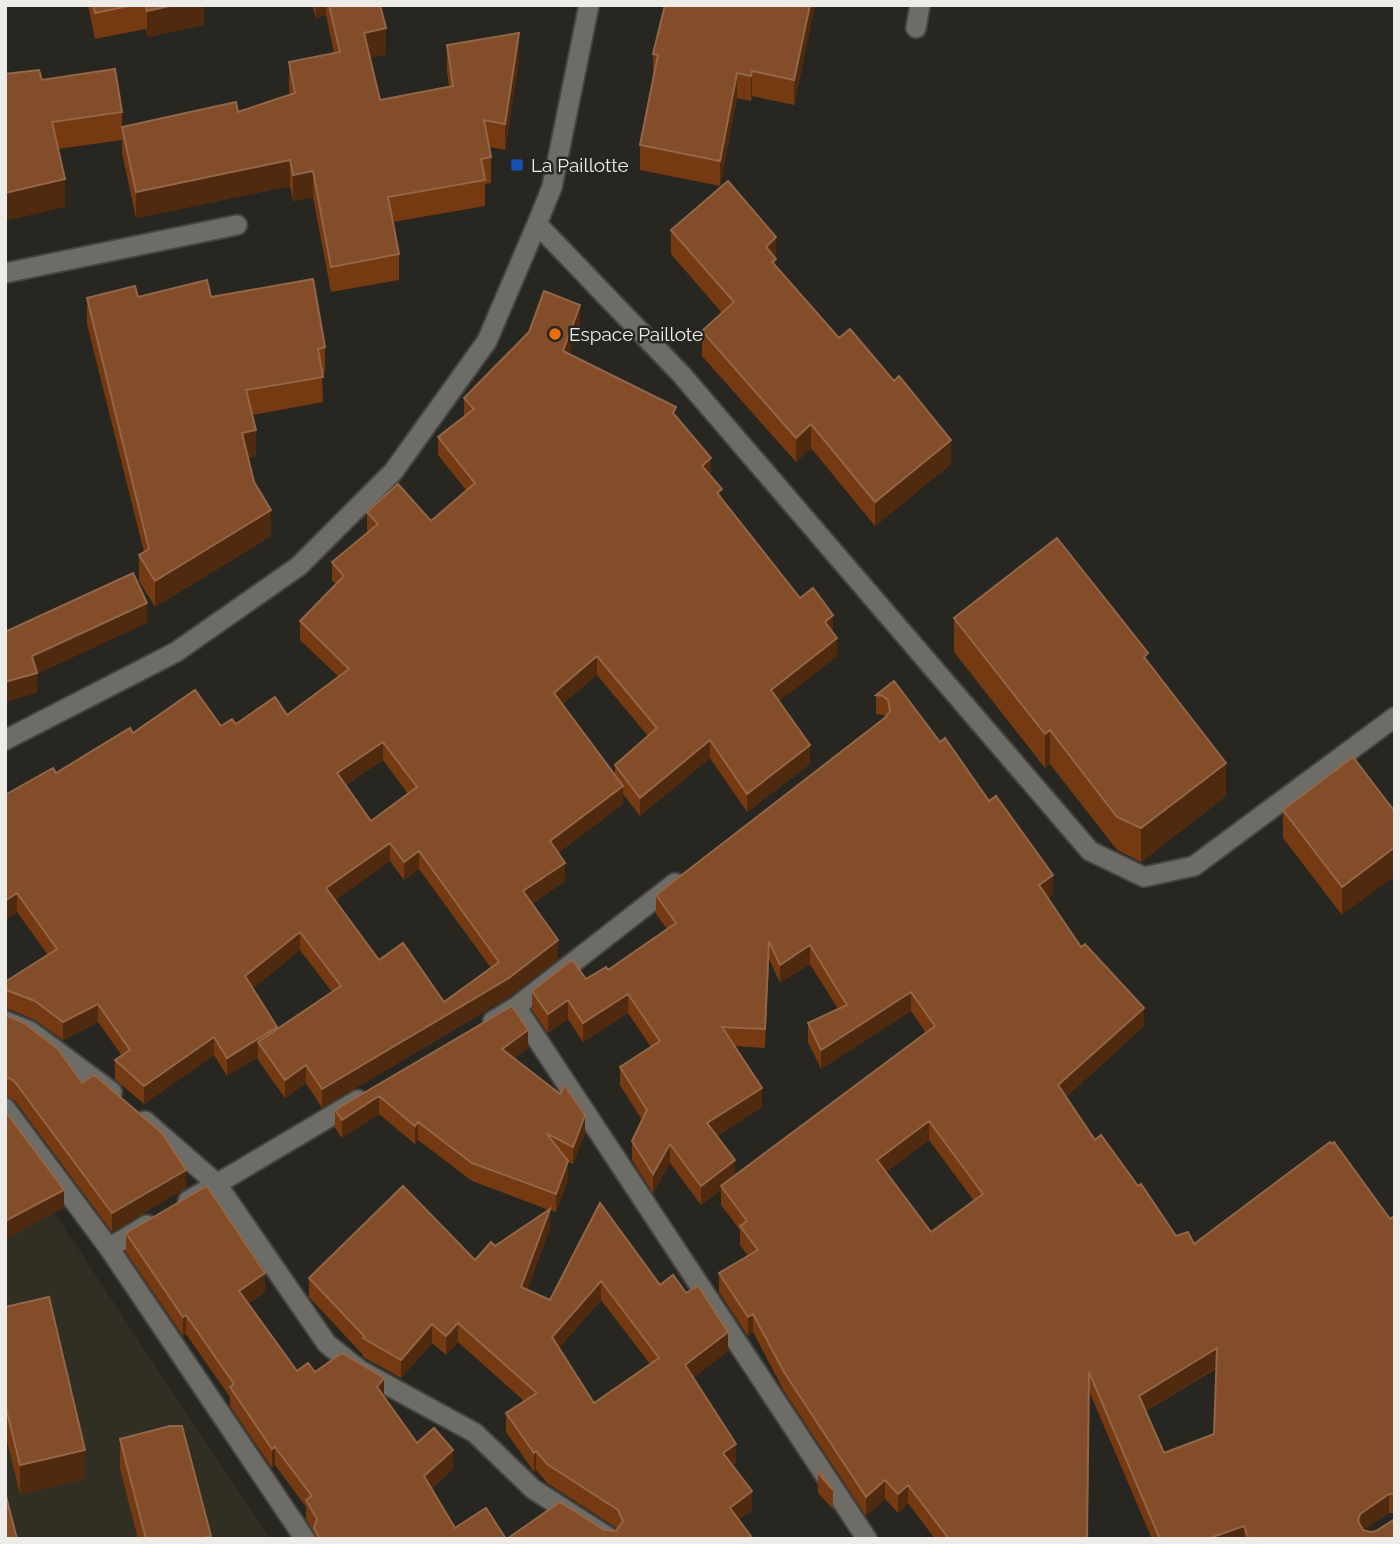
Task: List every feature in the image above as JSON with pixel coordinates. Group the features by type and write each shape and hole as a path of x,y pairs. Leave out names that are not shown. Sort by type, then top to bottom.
{"street":[{"path":"5,740 176,652 299,566 393,472 487,341 537,224 552,187 589,5"},
{"path":"916,28 920,5"},
{"path":"537,224 681,374 1090,851 1144,877 1194,866 1395,718"},
{"path":"5,272 237,225"},
{"path":"480,1028 516,1007 691,871"},
{"path":"516,1007 867,1539"},
{"path":"5,1021 30,1031 107,1088 216,1183 327,1344 360,1370 475,1433 533,1489 611,1539"},
{"path":"109,1248 372,1092"},
{"path":"5,1108 109,1248 305,1539"}],"shaded area":[{"path":"5,1138 270,1539 5,1539"}],"building":[{"path":"93,5 133,5 95,13"},
{"path":"146,5 174,5 147,11"},
{"path":"329,5 380,5 386,28 364,33 380,100 453,86 447,45 519,33 505,124 484,120 491,157 481,159 485,180 388,197 399,254 331,267 313,171 293,175 290,160 136,192 122,127 236,102 238,112 295,93 289,62 340,52"},
{"path":"665,5 810,5 794,80 752,71 751,76 737,73 720,161 640,145 658,55 653,54"},
{"path":"115,69 122,112 52,122 65,179 5,193 5,74 39,70 42,80"},
{"path":"728,181 776,237 766,247 776,259 772,262 839,338 850,329 894,381 899,376 951,440 875,502 811,424 796,438 702,331 734,302 671,230"},
{"path":"313,279 325,347 318,349 323,377 246,390 256,430 242,433 254,482 271,510 155,581 139,555 149,549 87,298 135,286 138,297 207,280 211,297"},
{"path":"544,291 580,305 563,351 676,407 673,413 711,458 702,466 722,489 717,493 800,598 813,588 833,615 825,622 837,638 771,690 810,745 747,794 710,740 640,798 615,765 657,728 597,656 554,693 623,786 550,841 565,863 523,891 558,940 509,978 322,1089 306,1065 285,1080 258,1042 341,986 300,932 245,976 277,1027 227,1058 214,1037 144,1086 115,1060 130,1050 98,1004 63,1022 35,1001 9,991 5,992 5,982 57,949 17,893 5,901 5,795 53,768 56,773 130,728 133,733 195,690 221,726 232,719 236,724 275,697 287,715 349,669 300,621 344,576 332,562 378,524 367,512 398,484 431,521 475,483 438,437 474,409 464,398 529,332","holes":["383,742 417,787 371,821 337,773","390,843 404,862 419,851 499,962 444,1002 403,943 379,960 326,888"]},
{"path":"1057,538 1148,653 1144,657 1226,763 1141,828 1117,817 1050,730 1045,734 954,618"},
{"path":"133,573 147,603 32,656 37,673 5,682 5,632"},
{"path":"894,681 940,742 945,738 989,801 996,796 1053,875 1039,885 1081,947 1085,944 1144,1008 1058,1085 1095,1140 1101,1135 1138,1186 1141,1184 1176,1236 1188,1232 1194,1244 1330,1142 1334,1142 1390,1219 1395,1215 1395,1494 1389,1494 1360,1514 1358,1521 1363,1530 1370,1532 1395,1519 1395,1539 1249,1539 1244,1526 1207,1539 1160,1539 1089,1372 1087,1539 949,1539 908,1485 898,1494 885,1480 866,1497 784,1372 753,1314 748,1317 719,1273 758,1250 740,1226 747,1221 721,1186 935,1026 911,992 821,1050 808,1023 847,1005 810,945 780,965 769,941 765,1029 722,1027 762,1088 707,1123 735,1160 701,1186 670,1144 653,1174 632,1141 647,1110 620,1067 660,1041 628,994 583,1023 568,1000 548,1014 532,991 572,960 586,979 606,967 608,970 676,923 656,895 886,717 890,711 888,700 876,695","holes":["929,1121 983,1194 931,1232 877,1160","1217,1348 1214,1434 1164,1453 1139,1396"]},
{"path":"1353,757 1395,812 1395,847 1342,887 1283,810"},
{"path":"512,1006 528,1030 502,1049 560,1094 565,1086 585,1115 573,1147 546,1133 568,1161 556,1194 472,1163 418,1122 415,1126 379,1096 342,1120 335,1110"},
{"path":"5,1015 24,1023 58,1049 82,1083 94,1075 99,1079 162,1133 186,1170 112,1213 15,1082 9,1078 5,1079"},
{"path":"5,1111 64,1190 5,1221"},
{"path":"207,1186 265,1273 239,1291 297,1371 308,1363 315,1372 342,1353 384,1378 377,1387 417,1443 434,1428 453,1450 424,1476 455,1528 486,1508 506,1539 320,1539 314,1528 317,1519 306,1500 312,1496 275,1447 272,1449 230,1387 234,1384 186,1315 183,1317 126,1233"},
{"path":"403,1186 475,1260 491,1242 495,1246 550,1209 521,1287 550,1300 600,1203 660,1285 673,1275 686,1293 698,1286 728,1332 685,1365 736,1444 723,1453 752,1491 730,1508 753,1539 507,1539 560,1502 604,1530 616,1531 623,1521 618,1510 547,1464 536,1451 534,1453 506,1413 537,1393 458,1323 446,1336 432,1324 401,1360 363,1338 365,1337 309,1278","holes":["601,1281 659,1358 594,1403 552,1337"]},
{"path":"49,1297 85,1450 20,1465 5,1404 5,1307"},
{"path":"170,1426 182,1426 211,1536 202,1539 146,1539 120,1439"},
{"path":"820,1471 833,1490 818,1473"},
{"path":"5,1492 17,1539 5,1539"}],"place":[{"name":"La Paillotte","path":"517,165"},
{"name":"Espace Paillote","path":"555,334"}]}
